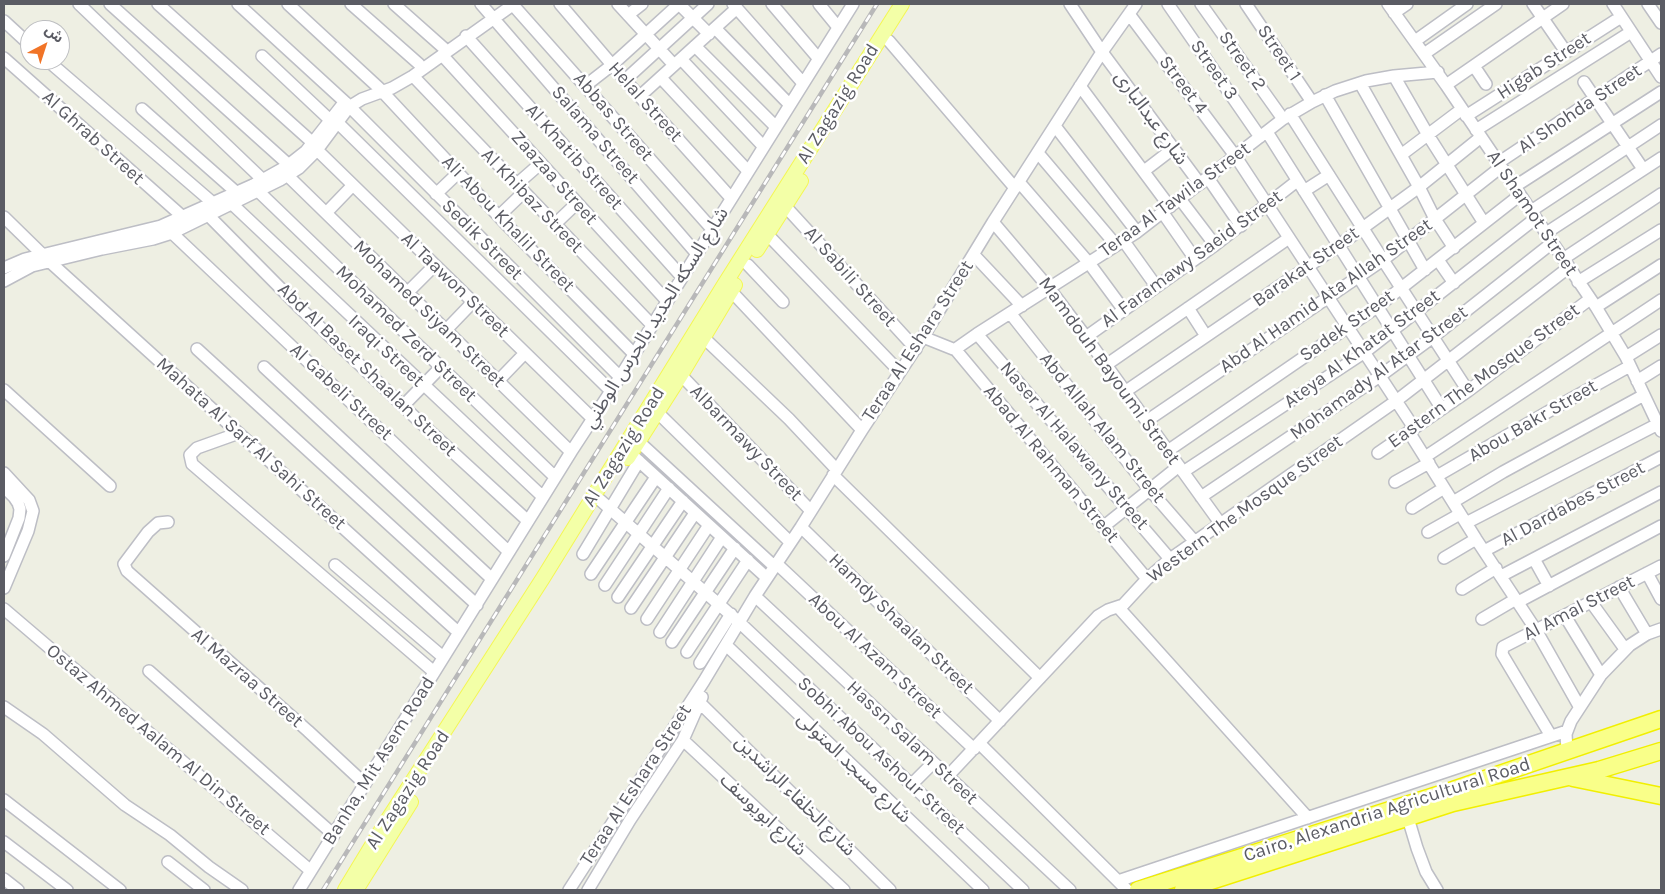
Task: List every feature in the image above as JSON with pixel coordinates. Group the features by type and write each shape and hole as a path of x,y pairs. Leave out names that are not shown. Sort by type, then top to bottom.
{"highway":[{"name":"Cairo, Alexandria Agricultural Road","path":"1138,890 1450,791 1661,719"},
{"name":"Cairo, Alexandria Agricultural Road","path":"1183,890 1477,796 1599,770 1655,753"},
{"path":"1569,777 1661,796"}],"main road":[{"name":"Al Zagazig Road","path":"356,890 375,851 543,578 636,444 704,338 785,206 902,4"},
{"name":"Al Zagazig Road","path":"345,890 375,851 605,504 636,444 856,84 889,41 912,4"}],"street":[{"path":"79,4 262,179"},
{"name":"Mohamed Siyam Street","path":"110,4 288,170 326,213 571,452"},
{"name":"Al Taawon Street","path":"158,4 314,146 434,266 593,419"},
{"name":"Sedik Street","path":"238,4 347,105 620,377"},
{"name":"Ali Abou Khalil Street","path":"288,4 381,90 499,216 634,354"},
{"path":"351,4 419,64"},
{"name":"Zaazaa Street","path":"394,4 667,301"},
{"name":"Salama Street","path":"481,4 697,254"},
{"path":"84,249 153,239 172,233 208,215 262,179 299,168 314,146 356,95 381,90 413,76 466,36 514,4"},
{"name":"Abbas Street","path":"514,4 712,229"},
{"name":"Helal Street","path":"560,4 731,198"},
{"path":"618,4 659,49 678,62 764,146"},
{"path":"628,15 642,4"},
{"path":"586,86 679,4 693,18 712,31 789,104"},
{"path":"625,80 708,4"},
{"path":"772,4 818,58"},
{"path":"819,4 838,26"},
{"name":"شارع السكه الحديد بالحرس الوطني","path":"458,632 555,477 611,392 802,82 853,4"},
{"name":"شارع عبدالبارى","path":"1070,4 1102,52 1174,148 1241,226"},
{"name":"Street 3","path":"1168,4 1301,186 1442,409"},
{"name":"Street 2","path":"1201,4 1287,116 1329,175 1468,391"},
{"name":"Street 1","path":"1246,4 1312,102"},
{"path":"1391,8 1407,4"},
{"path":"1415,41 1467,4"},
{"path":"1424,54 1496,4"},
{"path":"1533,4 1566,52"},
{"path":"1446,85 1563,4"},
{"path":"1612,4 1661,77"},
{"path":"1648,4 1661,23"},
{"path":"640,96 712,31 735,6 802,82"},
{"name":"Al Shamot Street","path":"1391,8 1438,72 1593,303 1628,362 1660,428"},
{"name":"Teraa Al Eshara Street","path":"569,890 726,645 735,618 755,596 801,527 923,337 1080,86 1133,9"},
{"name":"Street 4","path":"1133,9 1236,157 1365,352 1396,401 1427,460 1536,630 1579,706"},
{"name":"Higab Street","path":"1401,155 1464,112 1621,17"},
{"path":"4,21 20,36"},
{"name":"Barakat Street","path":"1126,391 1338,246 1420,187 1479,134 1631,32"},
{"name":"Al Khatib Street","path":"466,36 682,277"},
{"path":"889,41 1089,263 1123,309"},
{"path":"695,46 775,126"},
{"name":"Al Shohda Street","path":"1500,165 1661,54"},
{"path":"381,90 429,58 442,55"},
{"path":"262,56 370,155 611,392"},
{"name":"Al Ghrab Street","path":"4,58 183,217"},
{"path":"1474,66 1486,84"},
{"path":"59,70 213,203"},
{"name":"Teraa Al Tawila Street","path":"955,349 1137,232 1287,116 1325,96 1360,83 1394,76 1438,72"},
{"name":"Al Khibaz Street","path":"413,76 652,325"},
{"path":"1394,76 1446,165 1484,223"},
{"path":"660,78 748,171"},
{"path":"1584,82 1643,169"},
{"path":"1360,83 1420,187 1435,219 1454,248"},
{"path":"1080,86 1144,171 1195,259"},
{"name":"Sadek Street","path":"1169,450 1377,307 1454,248 1484,223 1517,191 1613,123 1661,92"},
{"path":"1325,96 1425,270"},
{"name":"Iraqi Street","path":"142,109 423,386 543,497"},
{"name":"Ateya Al Khatat Street","path":"1103,527 1149,489 1365,352 1454,282 1533,215 1661,125"},
{"path":"1055,126 1137,232"},
{"path":"370,155 384,142"},
{"path":"1144,171 1174,148"},
{"path":"1038,153 1120,243 1156,286"},
{"name":"Mohamady Al Atar Street","path":"1201,497 1380,376 1433,337 1549,238 1643,169 1661,158"},
{"path":"499,216 540,163"},
{"name":"Abd Al Hamid Ata Allah Street","path":"1148,420 1383,260 1466,195 1500,165"},
{"path":"4,268 25,259 47,258 150,230 213,203 258,191 288,170"},
{"path":"436,194 458,173"},
{"name":"Al Faramawy Saeid Street","path":"1086,337 1214,246 1267,204 1301,186 1329,175"},
{"path":"410,194 423,180"},
{"path":"326,213 353,185"},
{"name":"Mohamed Zerd Street","path":"258,191 555,477"},
{"name":"Western The Mosque Street","path":"947,777 1098,616 1118,607 1170,559 1396,401 1566,264 1661,194"},
{"path":"1180,199 1214,246"},
{"path":"555,224 577,203"},
{"name":"Al Sabili Street","path":"785,206 916,348"},
{"name":"Abd Al Baset Shaalan Street","path":"208,215 301,309 528,521"},
{"name":"Mahata Al Sarf Al Sahi Street","path":"4,217 458,632"},
{"name":"Mamdouh Bayoumi Street","path":"994,222 1049,288 1086,337 1148,420 1220,523"},
{"path":"1578,282 1661,230"},
{"name":"Al Gabeli Street","path":"172,233 509,552"},
{"path":"767,234 900,372"},
{"path":"1106,365 1290,238"},
{"path":"974,255 1022,306"},
{"path":"4,282 47,258"},
{"path":"1438,260 1454,282"},
{"path":"748,265 784,302"},
{"name":"Eastern The Mosque Street","path":"1378,453 1593,303 1661,265"},
{"path":"408,292 434,266"},
{"path":"731,292 862,430"},
{"path":"1395,482 1661,300"},
{"path":"446,330 472,303"},
{"path":"1188,308 1206,336"},
{"name":"Abd Allah Alam Street","path":"1010,313 1149,489 1195,542"},
{"path":"546,327 557,314"},
{"name":"Naser Al Halawany Street","path":"977,334 1170,559"},
{"name":"Abou Bakr Street","path":"1437,476 1551,410 1628,362 1661,335"},
{"path":"923,337 955,349"},
{"path":"704,338 777,407 835,472 1040,678"},
{"path":"198,349 477,604"},
{"name":"Abad Al Rahman Street","path":"955,349 1147,579"},
{"path":"498,381 524,353"},
{"path":"1637,381 1661,366"},
{"path":"264,367 492,580"},
{"path":"403,406 441,367"},
{"name":"Albarmawy Street","path":"681,375 811,511"},
{"path":"4,390 110,486"},
{"path":"1453,502 1644,395"},
{"path":"657,412 790,542"},
{"path":"1428,532 1463,518 1660,428"},
{"path":"239,433 197,448 190,455 192,464 434,672"},
{"path":"636,444 656,477 767,578"},
{"name":"Abou Al Azam Street","path":"636,444 776,565 976,746 1126,890"},
{"name":"Al Dardabes Street","path":"1484,551 1661,457"},
{"path":"4,473 25,495 32,511 32,520 28,532 4,588"},
{"path":"591,574 656,477"},
{"path":"4,487 14,496 20,509 16,529 4,556"},
{"path":"605,585 669,488"},
{"path":"1412,508 1444,488"},
{"path":"1462,589 1498,572 1534,559 1661,492"},
{"path":"618,597 683,501"},
{"path":"583,554 605,504"},
{"name":"Sobhi Abou Ashour Street","path":"605,504 735,618 1023,890"},
{"path":"632,608 696,512"},
{"name":"Al Mazraa Street","path":"168,522 158,523 148,532 124,564 128,573 365,784"},
{"path":"647,619 709,525"},
{"path":"1482,619 1549,586 1661,526"},
{"name":"Hamdy Shaalan Street","path":"801,527 1000,721"},
{"path":"660,632 722,537"},
{"path":"1444,558 1476,539"},
{"path":"672,642 734,548"},
{"path":"1534,559 1549,586"},
{"path":"687,652 748,560"},
{"path":"335,565 443,657"},
{"name":"Al Amal Street","path":"1551,736 1502,654 1503,648 1505,645 1661,566"},
{"path":"1647,573 1661,599"},
{"path":"1619,587 1647,634"},
{"name":"Hassn Salam Street","path":"755,596 1070,890"},
{"path":"1591,602 1625,649"},
{"path":"1118,607 1308,818"},
{"name":"Ostaz Ahmed Aalam Al Din Street","path":"4,608 312,871"},
{"path":"1565,616 1601,675"},
{"path":"700,663 735,618"},
{"path":"1567,750 1567,731 1571,721 1601,675 1625,649 1647,634 1661,629"},
{"name":"Banha, Mit Asem Road","path":"300,890 458,632"},
{"name":"شارع مسجد المتولى","path":"726,645 983,890"},
{"path":"149,671 334,834"},
{"name":"Teraa Al Eshara Street","path":"588,890 630,820 683,740 700,703 704,690 704,681"},
{"name":"شارع الخلفاء الراشدين","path":"700,703 890,890"},
{"path":"4,706 43,734 125,805 170,835 208,867 242,890"},
{"path":"1118,881 1567,731"},
{"name":"شارع ابويوسف","path":"683,740 844,890"},
{"path":"912,784 933,763"},
{"path":"4,800 120,890"},
{"path":"1408,818 1426,872 1437,890"},
{"path":"4,842 67,890"},
{"path":"168,862 204,890"},
{"path":"4,879 18,890"}],"railway":[{"path":"323,890 877,4"}]}
